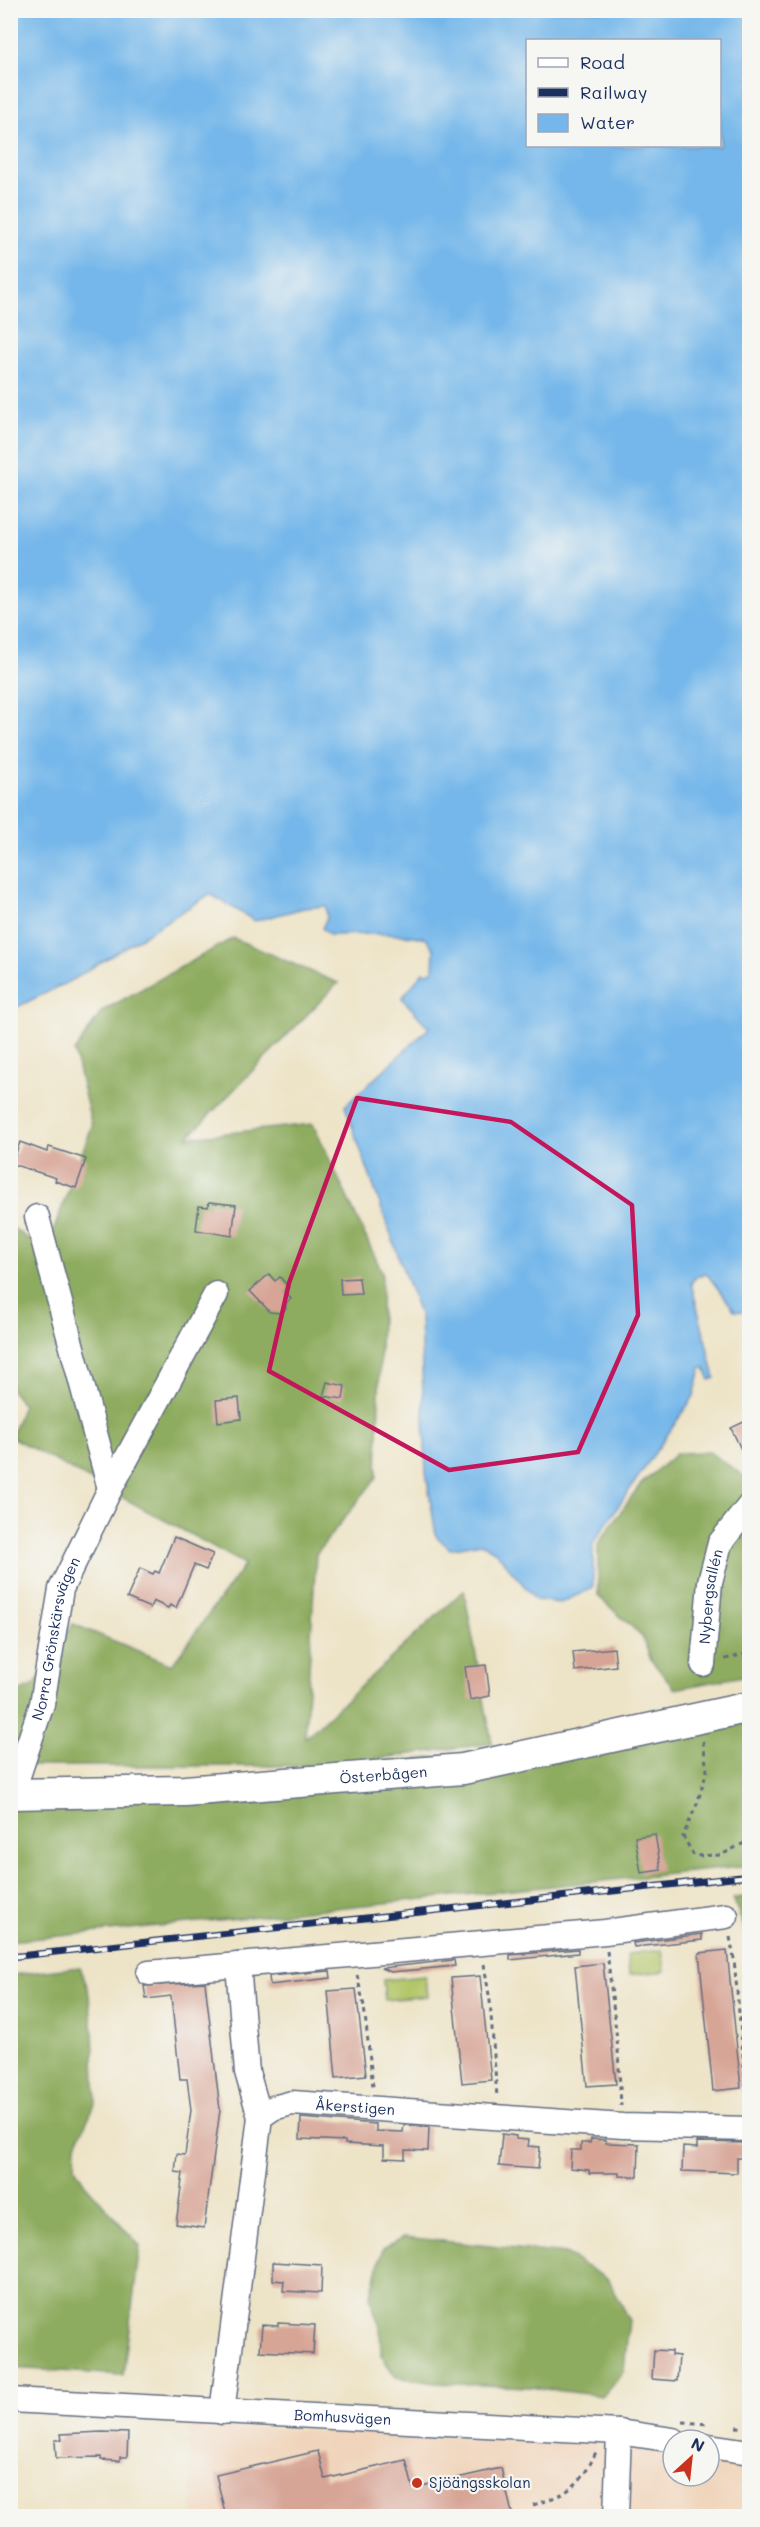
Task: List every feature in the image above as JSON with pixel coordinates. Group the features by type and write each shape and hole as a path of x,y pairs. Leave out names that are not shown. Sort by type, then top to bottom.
{"main road":[{"name":"Österbågen","path":"11,1794 185,1791 463,1768 750,1707"}],"street":[{"path":"37,1217 110,1489"},
{"name":"Norra Grönskärsvägen","path":"11,1794 42,1704 61,1589 110,1489 216,1294"},
{"name":"Nybergsallén","path":"703,1664 710,1582 720,1543 750,1505"},
{"path":"149,1973 605,1932 726,1916"},
{"path":"222,2412 260,2117 247,2072 238,1965"},
{"name":"Åkerstigen","path":"260,2117 273,2108 292,2103 623,2126 748,2129"},
{"name":"Bomhusvägen","path":"10,2400 612,2432 661,2438"},
{"path":"612,2432 616,2517"},
{"path":"721,2448 750,2452"}],"path":[{"path":"703,1664 750,1653"},
{"path":"699,1718 708,1771 683,1836 693,1856 721,1855 750,1840"},
{"path":"726,1916 735,1959 749,2099 748,2129"},
{"path":"605,1932 618,2049 623,2126"},
{"path":"480,1942 490,2001 498,2117"},
{"path":"352,1953 364,2006 375,2110"},
{"path":"533,2505 560,2496 578,2484 612,2432"}],"highlighted area":[{"path":"357,1098 511,1122 632,1205 638,1315 578,1452 449,1470 269,1371 289,1283"}],"shaded area":[{"name":"Sjöängsskolan","path":"188,2425 588,2442 661,2452 661,2488 721,2488 721,2461 749,2465 749,2516 193,2516"}],"green space":[{"path":"233,938 338,983 188,1137 313,1124 382,1272 377,1477 316,1554 305,1738 464,1590 492,1743 323,1766 11,1766 11,1695 35,1685 73,1624 172,1665 245,1564 11,1437 23,1405 11,1390 10,1226 46,1251 92,1126 74,1052 102,1011"},
{"path":"709,1452 740,1473 749,1483 749,1675 675,1689 651,1660 642,1636 598,1596 598,1544 640,1485 677,1453"},
{"path":"749,1722 749,1866 11,1941 11,1805"},
{"path":"750,1897 749,1940 733,1898"},
{"path":"662,1950 665,1971 629,1975 627,1954"},
{"path":"80,1967 88,1988 93,2031 96,2102 76,2144 75,2168 85,2184 140,2246 123,2375 11,2368 11,1975"},
{"path":"425,1976 427,1996 385,2000 383,1980"},
{"path":"404,2237 565,2254 609,2280 629,2319 624,2371 603,2396 529,2387 435,2383 396,2377 381,2355 380,2327 370,2298 383,2248"}],"water":[{"path":"11,10 749,11 749,1310 735,1311 706,1273 697,1276 691,1283 715,1378 710,1380 705,1368 701,1368 694,1396 593,1543 593,1588 560,1603 536,1600 496,1552 481,1543 450,1549 436,1536 426,1472 420,1317 345,1106 429,1028 402,998 423,972 428,973 433,970 434,949 426,938 390,934 330,935 322,928 327,918 326,906 304,908 255,921 210,894 74,979 11,1010"}],"building":[{"path":"20,1142 47,1152 49,1147 86,1159 76,1188 55,1181 56,1178 12,1164"},
{"path":"209,1202 236,1205 232,1236 196,1230 199,1206 208,1207"},
{"path":"269,1274 275,1281 280,1277 289,1288 285,1292 291,1299 281,1313 270,1312 250,1291"},
{"path":"359,1278 361,1294 341,1295 340,1279"},
{"path":"327,1382 345,1386 343,1399 323,1396"},
{"path":"239,1398 241,1419 218,1422 216,1400"},
{"path":"750,1419 750,1468 731,1428"},
{"path":"174,1537 213,1554 206,1570 194,1565 176,1608 170,1605 168,1608 153,1601 150,1608 127,1598 140,1568 153,1574 155,1571 159,1573"},
{"path":"614,1648 616,1666 575,1671 573,1652"},
{"path":"486,1665 490,1696 470,1700 465,1667"},
{"path":"655,1834 661,1870 641,1873 635,1837"},
{"path":"702,1934 702,1940 634,1947 633,1943"},
{"path":"578,1949 578,1953 510,1960 510,1955"},
{"path":"727,1950 741,2088 713,2091 699,1953"},
{"path":"454,1960 455,1966 391,1972 381,1968"},
{"path":"603,1963 616,2084 587,2086 575,1966"},
{"path":"330,1971 331,1978 270,1985 269,1976"},
{"path":"480,1976 491,2080 462,2083 451,1978"},
{"path":"205,1982 220,2110 204,2228 176,2224 183,2173 175,2172 177,2154 185,2155 191,2110 187,2079 180,2079 171,1996 146,1999 144,1986"},
{"path":"356,1989 366,2075 336,2078 328,1991"},
{"path":"301,2118 376,2124 376,2131 403,2132 404,2125 429,2127 428,2151 405,2150 405,2159 384,2158 384,2146 300,2139"},
{"path":"502,2134 516,2136 516,2139 529,2140 528,2146 540,2147 538,2169 499,2166"},
{"path":"591,2139 606,2140 606,2143 639,2144 638,2177 619,2176 619,2173 589,2173 589,2170 570,2168 571,2150 581,2150 581,2143 590,2143"},
{"path":"697,2142 750,2143 750,2158 737,2158 737,2173 682,2171 683,2147 697,2148"},
{"path":"273,2262 322,2265 321,2293 283,2291 284,2281 273,2280"},
{"path":"278,2323 315,2325 313,2354 260,2351 262,2325 278,2326"},
{"path":"654,2350 671,2351 671,2355 679,2356 677,2381 652,2379"},
{"path":"128,2433 127,2457 120,2457 120,2461 101,2460 101,2457 56,2458 55,2440 62,2440 61,2434"},
{"path":"318,2451 325,2479 406,2460 413,2488 501,2468 513,2517 226,2517 216,2475"}],"railway":[{"path":"10,1957 750,1876"}],"place":[{"name":"Sjöängsskolan","path":"417,2483"}]}
